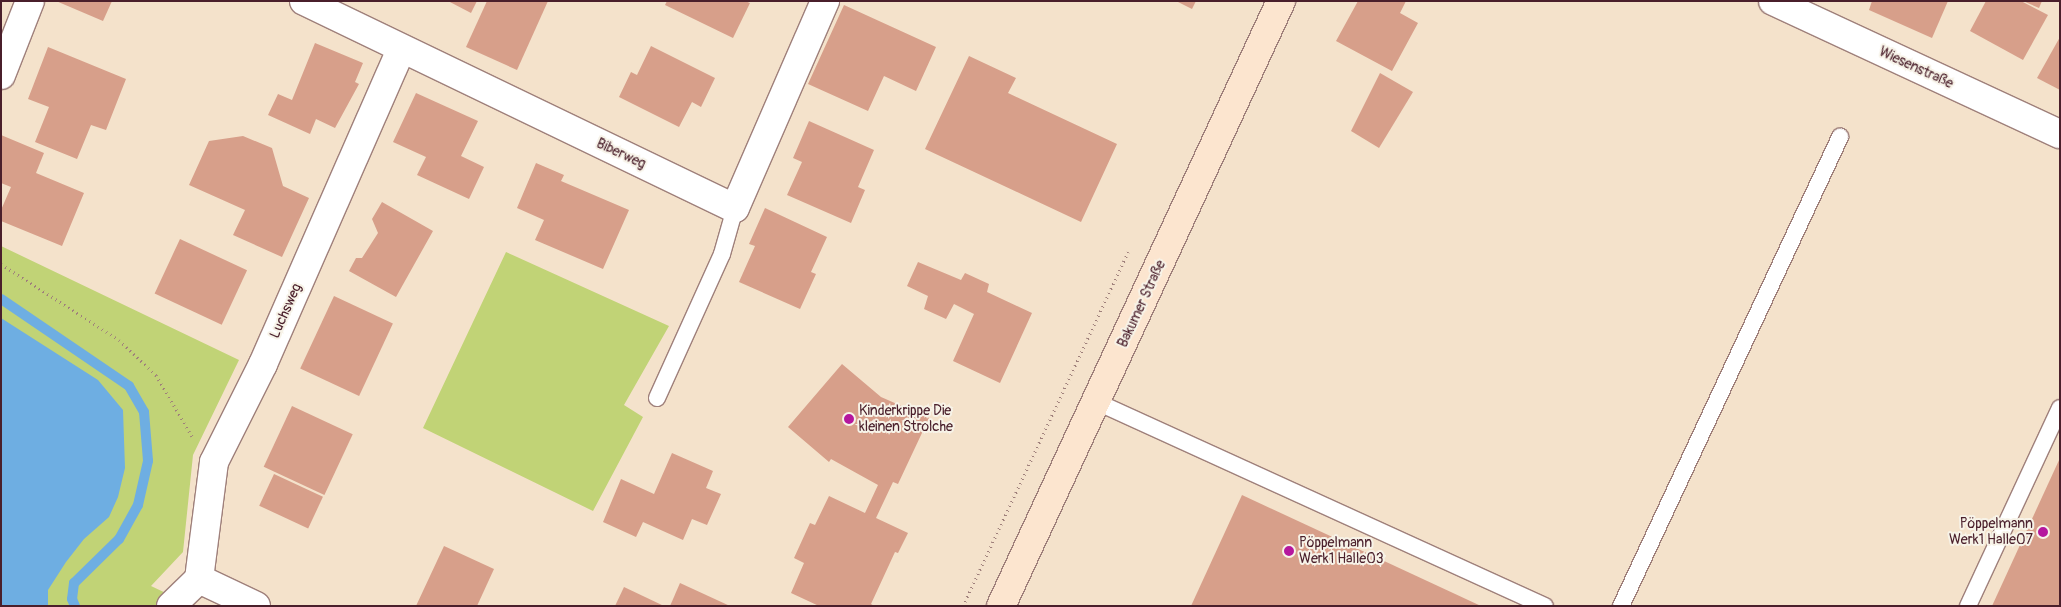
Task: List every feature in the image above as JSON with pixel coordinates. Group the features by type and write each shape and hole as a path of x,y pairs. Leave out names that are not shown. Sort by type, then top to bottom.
{"main road":[{"name":"Bakumer Straße","path":"1001,606 1281,1"}],"street":[{"path":"1,75 30,1"},
{"name":"Biberweg","path":"304,1 401,50 735,208"},
{"path":"735,208 824,1"},
{"name":"Wiesenstraße","path":"1773,1 2060,134"},
{"name":"Luchsweg","path":"199,579 214,462 263,364 401,50"},
{"path":"171,606 199,579 256,606"}],"lane":[{"path":"1621,606 1840,137"},
{"path":"657,398 722,254 735,208"},
{"path":"1096,402 1546,606"},
{"path":"1968,606 2060,408"}],"path":[{"path":"1,264 120,340 156,375 194,440 214,462"}],"green space":[{"path":"1,246 239,360 193,455 183,552 151,586 193,606 1,606"},
{"path":"506,252 669,326 624,405 643,417 593,511 423,428"}],"water":[{"path":"1,318 98,380 123,410 125,468 118,497 109,517 84,539 48,590 48,606 1,606"}],"building":[{"path":"56,1 112,1 103,21"},
{"path":"448,1 477,1 471,13"},
{"path":"487,1 548,1 517,70 466,47"},
{"path":"667,1 745,1 750,3 733,38 665,5"},
{"path":"1176,1 1196,1 1192,9"},
{"path":"1358,1 1406,1 1400,13 1418,23 1392,71 1336,41"},
{"path":"1872,1 1948,1 1932,38 1869,10"},
{"path":"1986,1 2021,1 2048,15 2023,60 1970,31"},
{"path":"2023,1 2042,1 2039,8"},
{"path":"844,5 936,47 916,91 884,76 868,111 808,84"},
{"path":"2060,37 2060,90 2037,78"},
{"path":"315,43 363,63 355,82 359,84 335,128 316,119 310,134 268,115 278,94 292,100"},
{"path":"651,46 715,78 701,107 692,102 679,127 619,97 631,72 637,75"},
{"path":"48,47 126,79 106,130 91,125 77,159 35,142 49,107 28,99"},
{"path":"969,56 1016,78 1008,93 1117,144 1081,222 925,149"},
{"path":"1380,73 1413,92 1379,148 1351,131"},
{"path":"416,93 478,121 461,156 484,167 469,199 417,175 426,157 393,142"},
{"path":"809,121 874,150 858,187 865,190 851,223 787,195 802,162 793,158"},
{"path":"1,135 44,153 36,173 84,193 62,246 1,221 1,210 11,187 1,183"},
{"path":"243,136 272,148 283,186 309,198 282,257 233,235 245,210 189,185 209,141"},
{"path":"536,163 564,175 561,181 629,210 603,269 535,240 544,220 517,208"},
{"path":"382,202 433,231 396,297 349,271 356,258 362,258 378,233 372,219"},
{"path":"765,208 827,237 811,272 816,274 800,309 739,282 755,246 749,244"},
{"path":"180,239 247,270 222,325 155,293"},
{"path":"918,262 961,280 965,273 989,284 987,292 1032,313 1000,383 953,361 974,314 954,304 946,319 924,309 928,296 907,286"},
{"path":"334,296 393,323 359,396 300,369"},
{"path":"842,364 881,397 929,418 898,484 893,482 876,518 908,533 898,553 895,552 871,604 874,606 819,606 791,593 804,563 794,558 810,523 815,525 829,496 865,513 878,485 831,459 829,462 788,427"},
{"path":"292,406 353,434 324,495 264,467"},
{"path":"672,453 713,471 706,488 721,494 707,525 692,519 683,540 643,522 636,537 603,522 621,479 654,494"},
{"name":"Pöppelmann Werk1 Halle07","path":"2060,458 2060,606 1992,606"},
{"path":"274,474 323,497 308,529 259,506"},
{"name":"Pöppelmann Werk1 Halle03","path":"1242,495 1481,606 1191,606"},
{"path":"444,546 494,569 477,606 416,606"},
{"path":"680,583 730,606 670,606"},
{"path":"624,587 664,606 615,606"}],"waterway":[{"path":"1,299 129,386 144,412 148,461 138,505 119,539 74,583 72,599 75,606"}],"place":[{"name":"Kinderkrippe Die kleinen Strolche","path":"849,419"},
{"name":"Pöppelmann Werk1 Halle07","path":"2043,532"},
{"name":"Pöppelmann Werk1 Halle03","path":"1289,551"}]}
